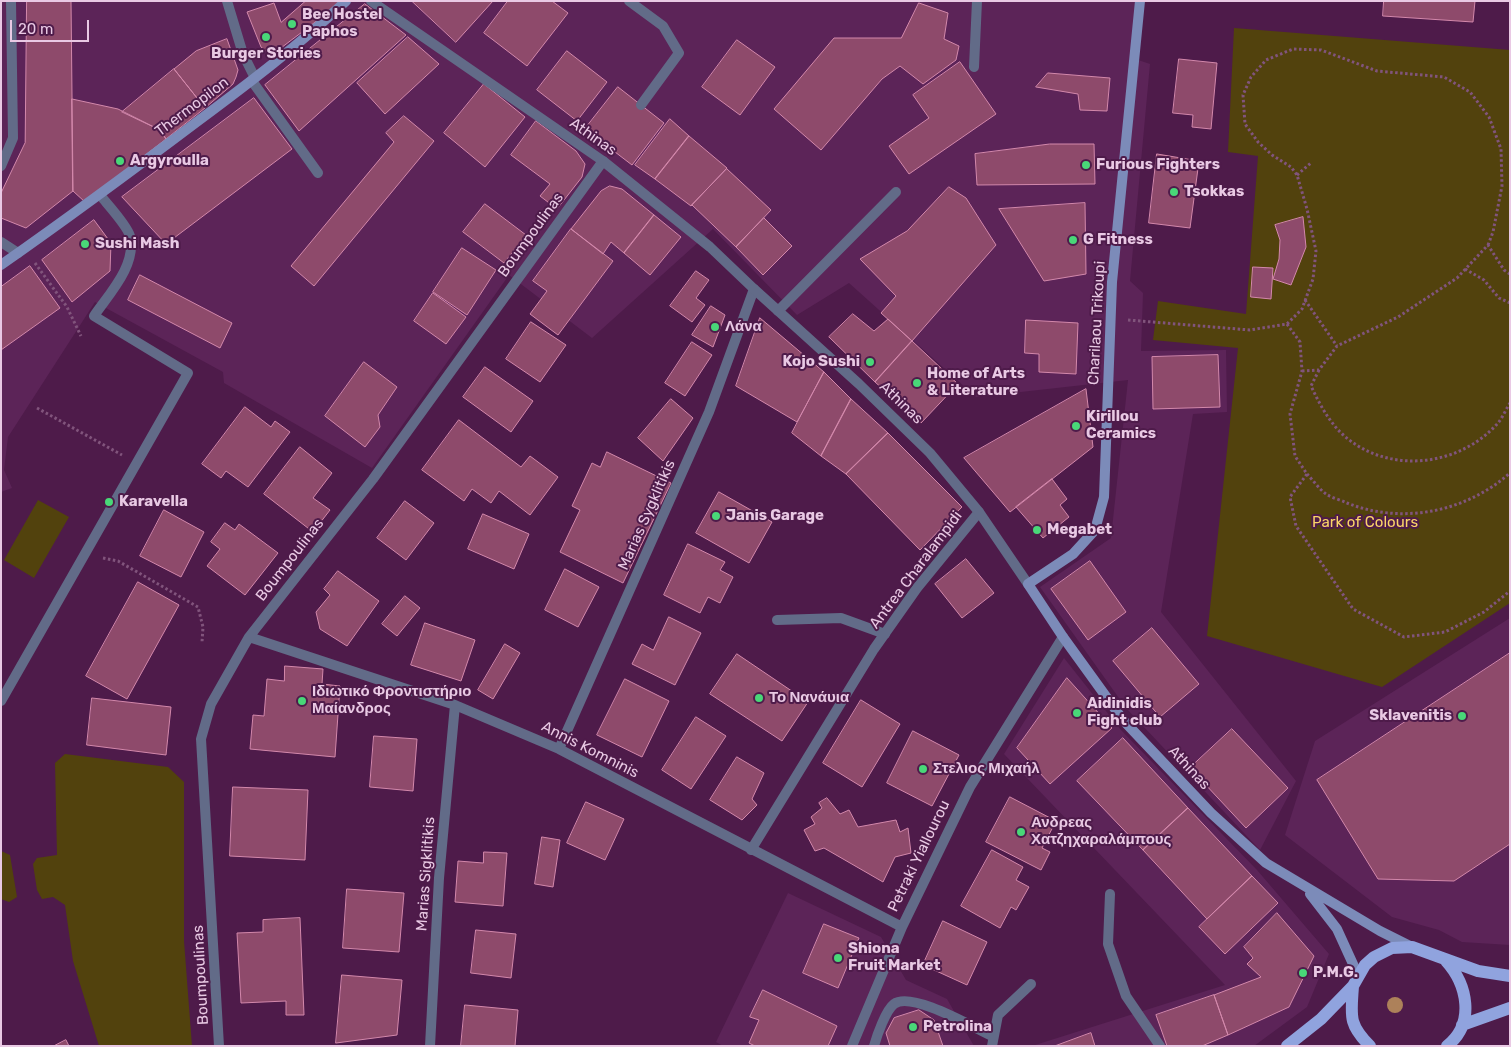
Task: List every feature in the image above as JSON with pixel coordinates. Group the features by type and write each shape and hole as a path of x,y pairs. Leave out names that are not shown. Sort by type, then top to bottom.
{"main road":[{"name":"Thermopilon","path":"1,265 100,195 307,38 346,1"},
{"name":"Charilaou Trikoupi","path":"1028,584 1073,554 1095,530 1104,497 1112,282 1140,1"},
{"name":"Athinas","path":"1028,584 1063,637 1123,720 1211,813 1266,863 1306,889 1412,947"},
{"name":"Athinas","path":"1306,889 1337,930 1356,981"},
{"path":"1287,1046 1321,1019 1356,981 1374,957 1392,948 1412,947 1478,971 1510,976"},
{"path":"1442,957 1457,973 1465,994 1466,1010 1462,1025 1451,1044"},
{"path":"1356,981 1352,1015 1356,1032 1370,1046"},
{"path":"1462,1025 1510,1008"}],"street":[{"path":"1,166 13,138 11,1"},
{"path":"227,1 243,54 253,79 318,173"},
{"name":"Athinas","path":"371,1 603,161 710,247 930,452 979,512 1028,584"},
{"path":"629,1 663,26 679,53 641,105"},
{"path":"974,67 977,1"},
{"name":"Boumpoulinas","path":"219,1046 201,739 211,704 249,637 373,479 603,161"},
{"path":"778,311 896,192"},
{"path":"1,701 188,374 94,316 123,273 131,253 129,235 100,195"},
{"path":"1,242 21,251"},
{"name":"Marias Sygklitikis","path":"559,749 710,412 754,289"},
{"name":"Antrea Charalampidi","path":"751,850 885,634 917,588 979,512"},
{"path":"777,620 841,618 885,634"},
{"name":"Annis Komninis","path":"249,637 455,705 559,749 902,927"},
{"name":"Petraki Yiallourou","path":"852,1046 902,927 970,787 1063,637"},
{"name":"Marias Sigklitikis","path":"430,1046 440,878 455,705"},
{"path":"1110,894 1108,944 1126,996 1160,1046"},
{"path":"874,1046 878,1033 892,1006 896,1003 909,1001 930,1007 992,1041 998,1015 1031,984"}],"path":[{"path":"1124,320 1250,330 1287,324 1302,309 1312,280 1316,252 1298,175 1291,167 1272,155 1258,142 1245,124 1243,95 1251,77 1266,60 1293,49 1321,50 1377,71 1444,77 1470,92 1489,117 1501,149 1502,186 1488,245 1457,278 1398,317 1337,346 1319,370 1311,386 1324,414 1351,442 1385,458 1427,461 1454,455 1474,445 1499,422 1510,403"},
{"path":"1298,175 1312,162"},
{"path":"1488,245 1504,270 1510,274"},
{"path":"21,251 68,307 81,336"},
{"path":"1466,269 1484,280 1499,298 1510,303"},
{"path":"1305,300 1337,346"},
{"path":"1287,324 1300,342 1302,371 1290,414 1295,456 1307,474 1326,494 1372,512 1413,514 1442,510 1495,486 1510,473"},
{"path":"1302,371 1319,370"},
{"path":"37,408 128,459"},
{"path":"1307,474 1290,497 1296,526 1353,608 1404,637 1445,632 1484,612 1510,591"},
{"path":"86,553 118,561 198,607 203,627 202,642"}],"shaded area":[{"path":"1,1 1140,1 1135,59 1150,64 1130,281 1143,293 1141,351 1226,350 1227,412 1193,414 1161,612 1296,781 1260,850 1126,708 1040,587 1111,538 1128,380 976,397 849,283 797,315 713,229 592,338 509,275 372,468 224,383 223,372 95,302 8,437 4,470 12,488 1,492"},
{"path":"1510,618 1510,945 1462,942 1439,930 1392,917 1285,835 1315,741"},
{"path":"1064,658 1121,730 1257,870 1329,954 1307,1007 1254,1046 1032,1046 1225,985 1004,754"},
{"path":"788,893 881,937 906,980 947,999 974,1046 723,1046 716,1042"}],"green space":[{"name":"Park of Colours","path":"1234,28 1510,50 1510,603 1382,687 1207,636 1238,348 1153,340 1158,301 1246,314 1258,156 1228,152"},
{"path":"38,500 69,517 34,578 4,560"},
{"path":"65,754 168,767 184,782 184,941 192,1046 99,1046 73,961 65,905 53,897 42,899 37,890 33,864 37,858 57,855 55,763"},
{"path":"1,851 10,855 17,897 9,902 1,899"}],"building":[{"path":"27,1 71,1 73,191 26,228 1,218 1,193 25,143"},
{"path":"306,1 343,1 273,54 261,47 247,12 274,3 281,22"},
{"path":"412,1 493,1 456,42"},
{"path":"508,1 552,1 568,13 527,66 484,33"},
{"path":"1384,1 1475,1 1473,22 1383,16"},
{"path":"919,3 948,13 944,39 959,46 956,60 923,84 900,66 882,79 821,150 774,109 834,38 901,38"},
{"path":"365,4 406,35 299,131 265,85"},
{"path":"408,37 439,64 385,114 357,83"},
{"path":"227,39 238,70 236,77 233,84 205,108 174,69 196,51"},
{"path":"737,40 775,67 740,115 702,87"},
{"path":"567,51 607,82 577,121 537,90"},
{"path":"1179,59 1217,63 1211,129 1192,127 1193,115 1173,113"},
{"path":"960,62 996,114 909,174 889,146 929,118 913,95"},
{"path":"174,69 205,108 166,139 160,130 122,112"},
{"path":"1048,73 1110,78 1107,111 1080,110 1078,94 1036,87"},
{"path":"484,84 525,117 485,167 444,133"},
{"path":"618,87 664,123 632,165 585,129"},
{"path":"254,98 292,149 166,244 122,197"},
{"path":"72,99 118,109 160,130 166,139 85,202 73,191"},
{"path":"404,116 434,141 314,286 291,266 394,142 386,133"},
{"path":"670,119 689,136 655,179 635,165"},
{"path":"536,121 576,151 585,164 582,177 557,209 540,196 550,184 511,155"},
{"path":"689,136 727,168 691,206 655,179"},
{"path":"1050,144 1094,144 1095,184 977,185 975,154"},
{"name":"Tsokkas","path":"1157,154 1199,161 1190,228 1149,223"},
{"path":"727,169 771,210 736,247 692,205"},
{"path":"610,186 622,189 654,215 624,253 611,242 603,254 571,229 601,191"},
{"path":"949,187 966,198 996,245 912,341 881,313 896,296 860,259 907,231"},
{"path":"1085,203 1086,274 1044,281 999,209"},
{"path":"485,204 526,235 504,263 463,232"},
{"path":"654,215 681,237 650,275 624,253"},
{"path":"1303,217 1306,247 1291,285 1273,279 1279,259 1280,240 1275,225"},
{"path":"764,218 792,246 763,275 736,247"},
{"path":"94,220 111,243 110,271 72,302 42,260"},
{"path":"571,229 613,261 558,335 530,314 547,291 533,281"},
{"path":"462,248 496,270 467,315 433,292"},
{"path":"30,266 60,308 1,350 1,287"},
{"path":"1253,267 1273,268 1271,299 1251,297"},
{"path":"696,271 709,280 696,298 705,305 692,322 670,306"},
{"path":"140,275 232,323 220,348 128,300"},
{"path":"433,293 466,317 446,344 414,321"},
{"path":"711,306 725,315 713,347 692,335"},
{"path":"853,314 874,331 888,319 912,341 875,382 829,337"},
{"path":"760,318 824,372 797,422 736,386"},
{"path":"1026,320 1078,323 1076,374 1039,372 1039,354 1025,353"},
{"path":"531,322 566,345 540,382 506,359"},
{"name":"Home of Arts & Literature","path":"912,341 958,384 921,423 875,382"},
{"path":"692,342 712,355 685,396 665,383"},
{"path":"1218,355 1220,407 1153,409 1152,357"},
{"path":"364,362 397,387 378,415 380,427 365,447 325,416"},
{"path":"485,367 533,401 511,432 463,397"},
{"path":"824,372 851,399 821,456 792,433"},
{"path":"1086,389 1093,447 1010,512 964,458"},
{"path":"671,399 693,418 663,461 638,438"},
{"path":"851,399 888,433 846,474 821,456"},
{"path":"245,407 271,427 275,421 290,432 248,487 226,471 221,478 202,464"},
{"path":"459,420 521,467 530,456 558,477 530,515 499,491 491,503 472,489 464,501 422,470"},
{"path":"888,433 962,507 920,550 846,474"},
{"path":"300,447 332,473 313,498 330,510 313,532 264,494"},
{"path":"607,452 671,483 623,583 560,552 580,510 572,506 592,463 600,467"},
{"path":"1052,479 1067,499 1060,505 1069,517 1043,538 1016,507"},
{"path":"719,492 772,522 749,563 696,533"},
{"path":"405,501 434,523 406,560 377,538"},
{"path":"164,510 204,532 181,577 140,556"},
{"path":"483,514 529,534 514,569 468,549"},
{"path":"225,523 235,530 239,524 278,553 245,595 207,566 220,549 211,542"},
{"path":"688,544 725,562 720,570 733,577 720,603 708,597 700,613 664,595"},
{"path":"966,559 994,593 962,618 935,584"},
{"path":"1090,561 1126,612 1088,640 1051,589"},
{"path":"565,569 599,587 578,627 545,610"},
{"path":"338,571 379,601 347,646 320,629 316,612 330,595 324,589"},
{"path":"138,582 179,605 127,699 86,676"},
{"path":"405,596 420,608 397,636 382,624"},
{"path":"669,617 701,633 675,685 632,664 642,644 653,650"},
{"path":"425,623 475,640 461,681 411,665"},
{"path":"1152,628 1199,684 1160,717 1113,661"},
{"path":"505,644 520,653 493,699 478,690"},
{"name":"Sklavenitis","path":"1510,653 1510,844 1454,881 1378,879 1317,780"},
{"name":"Το Νανάυια","path":"737,654 808,702 782,741 710,694"},
{"name":"Ιδιωτικό Φροντιστήριο Μαίανδρος","path":"285,666 323,669 322,684 340,686 335,757 250,749 253,715 264,716 267,679 284,681"},
{"path":"1067,678 1112,728 1050,784 1017,748"},
{"path":"625,679 669,701 642,757 597,735"},
{"path":"92,698 171,707 166,755 87,745"},
{"path":"861,700 900,724 862,787 823,763"},
{"path":"696,717 726,736 691,789 662,770"},
{"path":"1232,729 1288,788 1246,828 1190,768"},
{"name":"Στελιος Μιχαήλ","path":"913,731 959,755 932,806 887,783"},
{"path":"374,736 417,739 413,791 370,787"},
{"path":"1123,738 1188,808 1143,850 1077,781"},
{"path":"737,757 764,773 752,799 757,805 742,820 710,800"},
{"path":"233,787 308,790 305,860 230,856"},
{"name":"Ανδρεας Χατζηχαραλάμπους","path":"1010,797 1056,821 1042,848 1050,852 1041,870 986,842"},
{"path":"827,798 840,814 849,810 858,827 896,820 900,832 908,828 911,853 895,857 883,882 824,848 815,851 804,830 815,824 811,817 822,808 819,803"},
{"path":"586,802 624,819 605,860 567,843"},
{"path":"1188,808 1252,876 1207,919 1143,850"},
{"path":"542,837 560,840 553,887 535,884"},
{"path":"992,850 1023,867 1016,880 1029,887 1016,910 1011,907 1000,928 961,906"},
{"path":"484,852 507,853 503,906 455,902 458,861 483,863"},
{"path":"1252,876 1278,903 1225,954 1199,927"},
{"path":"347,889 404,893 399,952 343,948"},
{"path":"1277,913 1314,956 1289,1007 1228,1035 1214,995 1261,977 1247,964 1253,958 1244,947"},
{"path":"300,918 304,1015 286,1015 286,1001 241,1003 237,933 263,932 263,920"},
{"path":"943,921 987,942 967,985 923,965"},
{"path":"824,924 859,938 838,988 803,973"},
{"path":"476,930 516,934 511,978 471,973"},
{"path":"342,975 402,980 397,1035 336,1043"},
{"path":"763,990 837,1026 828,1046 755,1046 749,1043 759,1020 750,1017"},
{"path":"1214,995 1228,1035 1202,1046 1167,1046 1156,1015"},
{"path":"465,1005 518,1010 515,1046 461,1046"},
{"name":"Petrolina","path":"919,1010 934,1020 943,1046 890,1046 886,1033 894,1018"},
{"path":"1091,1033 1095,1046 1055,1046"},
{"path":"66,1040 69,1046 54,1046"}],"place":[{"name":"Bee Hostel Paphos","path":"292,24"},
{"name":"Burger Stories","path":"266,37"},
{"name":"Argyroulla","path":"120,161"},
{"name":"Furious Fighters","path":"1086,165"},
{"name":"Tsokkas","path":"1174,192"},
{"name":"G Fitness","path":"1073,240"},
{"name":"Sushi Mash","path":"85,244"},
{"name":"Λάνα","path":"715,327"},
{"name":"Kojo Sushi","path":"870,362"},
{"name":"Home of Arts & Literature","path":"917,383"},
{"name":"Kirillou Ceramics","path":"1076,426"},
{"name":"Karavella","path":"109,502"},
{"name":"Janis Garage","path":"716,516"},
{"name":"Megabet","path":"1037,530"},
{"name":"Το Νανάυια","path":"759,698"},
{"name":"Ιδιωτικό Φροντιστήριο Μαίανδρος","path":"302,701"},
{"name":"Aidinidis Fight club","path":"1077,713"},
{"name":"Sklavenitis","path":"1462,716"},
{"name":"Στελιος Μιχαήλ","path":"923,769"},
{"name":"Ανδρεας Χατζηχαραλάμπους","path":"1021,832"},
{"name":"Shiona Fruit Market","path":"838,958"},
{"name":"P.M.G.","path":"1303,973"},
{"name":"Petrolina","path":"913,1027"}]}
